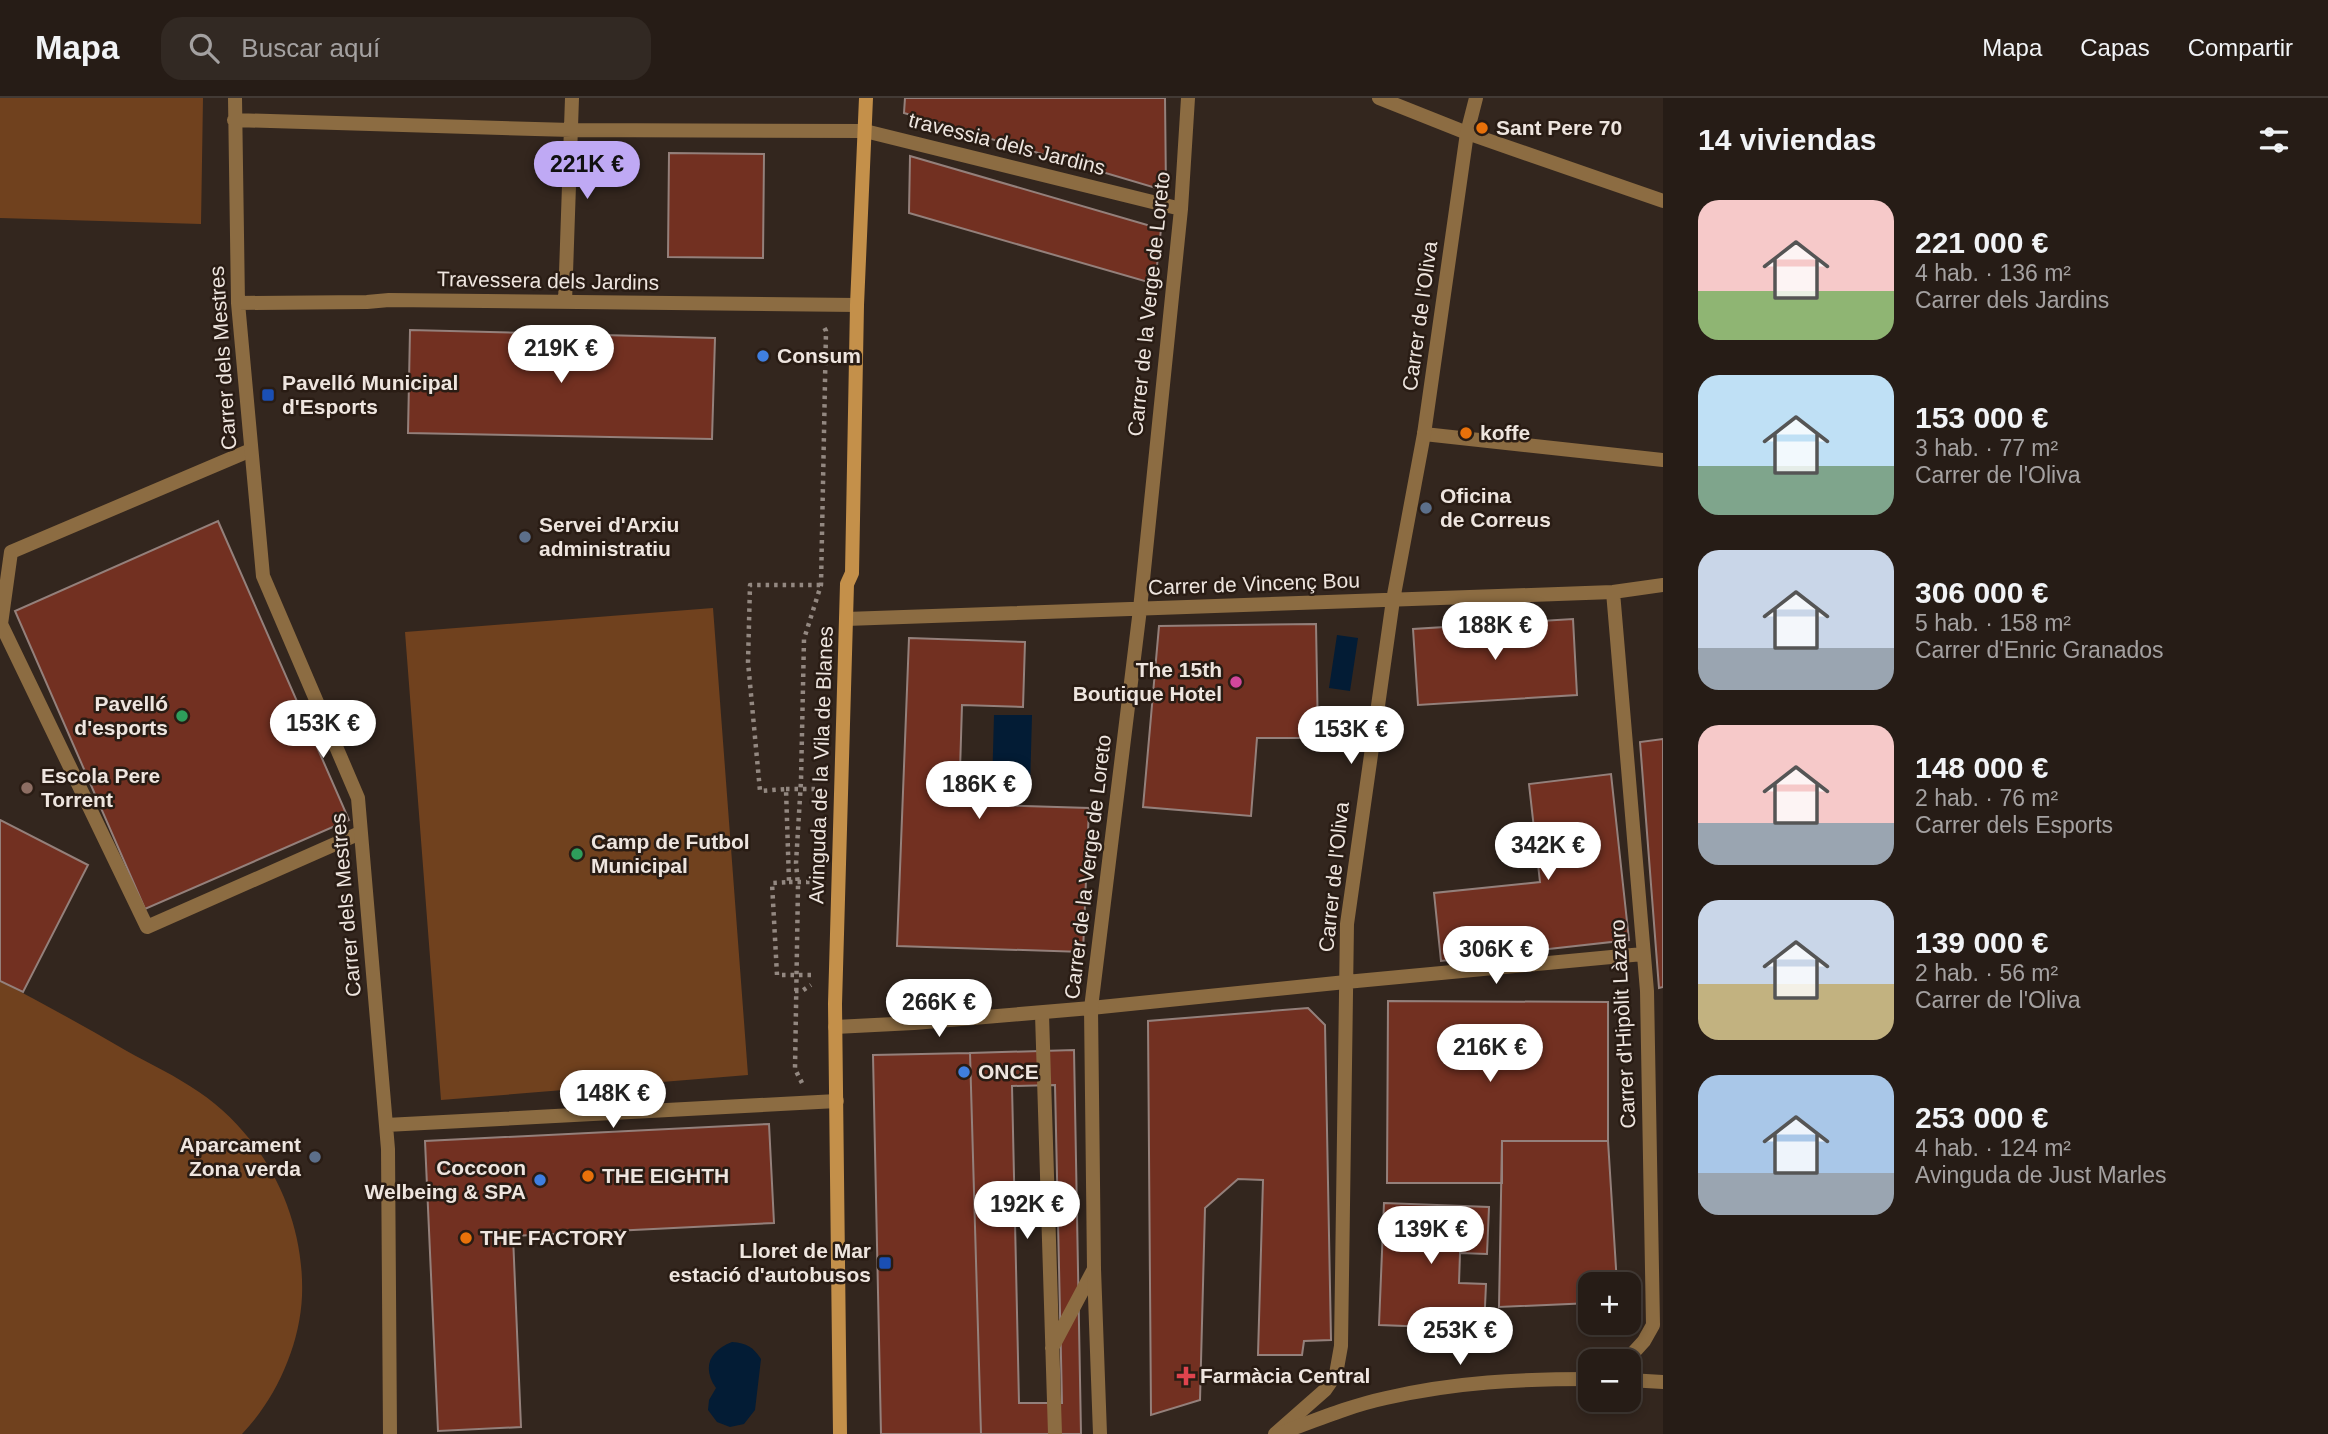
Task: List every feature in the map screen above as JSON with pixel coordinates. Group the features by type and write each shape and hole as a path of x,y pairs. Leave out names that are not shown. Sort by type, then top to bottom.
{"main road":[{"name":"Avinguda de la Vila de Blanes","path":"840,1434 835,1027 847,584 852,573 866,98"}],"street":[{"name":"Carrer dels Mestres","path":"235,98 237,303 263,576 357,795 386,1125 390,1434"},
{"path":"565,302 572,98"},
{"name":"Carrer de la Verge de Loreto","path":"1100,1434 1094,1269 1091,1009 1140,609 1181,209 1188,98"},
{"path":"1379,98 1467,133 1663,201"},
{"name":"Carrer de l'Oliva","path":"1277,1434 1325,1390 1336,1374 1341,1346 1347,924 1393,600 1424,434 1467,133 1476,98"},
{"name":"travessia dels Jardins","path":"234,120 571,130 865,131 1181,209"},
{"name":"Travessera dels Jardins","path":"237,303 389,300 858,305"},
{"path":"1424,434 1663,460"},
{"path":"251,450 11,552 1,624 147,927 360,834"},
{"name":"Carrer de Vincenç Bou","path":"846,619 1613,592 1663,585"},
{"name":"Carrer d'Hipòlit Làzaro","path":"1613,592 1647,991 1653,1325 1637,1349"},
{"path":"835,1027 1042,1014 1643,954"},
{"path":"1042,1014 1055,1434"},
{"path":"386,1125 836,1101"},
{"path":"1052,1348 1094,1269"},
{"path":"1277,1434 1385,1398 1444,1387 1484,1381 1578,1379"},
{"path":"1641,1381 1663,1382"}],"path":[{"path":"803,1102 803,1086 795,1069 796,863 803,639 821,585 826,331 818,322 811,322 811,304"},
{"path":"815,789 760,791 748,662 750,585 821,585"},
{"path":"786,789 789,882"},
{"path":"811,975 777,975 772,883 813,882"},
{"path":"795,991 802,991 811,985"}],"shaded area":[{"path":"0,98 203,98 201,224 0,218"},
{"name":"Camp de Futbol Municipal","path":"713,608 748,1075 441,1100 405,632"},
{"path":"0,981 199,1092 222,1110 243,1132 276,1181 288,1208 296,1237 301,1266 300,1315 297,1333 284,1370 265,1405 242,1434 0,1434"}],"water":[{"path":"1337,635 1358,638 1350,691 1329,688"},
{"path":"994,715 1032,715 1030,789 992,788"},
{"path":"732,1342 749,1346 761,1359 755,1410 744,1424 730,1427 717,1422 708,1410 709,1400 716,1388 709,1374 709,1367 713,1355"}],"building":[{"path":"905,98 1165,98 1166,191 904,113"},
{"path":"669,153 764,154 763,258 668,257"},
{"path":"910,156 1161,229 1155,284 909,213"},
{"path":"410,330 715,338 712,439 408,433"},
{"name":"Pavelló d'esports","path":"218,521 349,820 145,909 15,611"},
{"path":"1573,619 1577,695 1418,705 1413,629"},
{"name":"The 15th Boutique Hotel","path":"1316,624 1318,738 1257,738 1251,816 1143,807 1159,626"},
{"path":"909,638 1025,642 1023,707 962,705 959,804 1089,808 1083,952 897,946"},
{"path":"1663,739 1663,987 1659,988 1640,742"},
{"path":"1611,774 1629,940 1441,961 1434,893 1540,882 1529,784"},
{"path":"0,820 88,865 23,992 0,981"},
{"path":"1388,1001 1608,1002 1608,1141 1502,1141 1502,1183 1387,1183"},
{"path":"1308,1008 1325,1025 1331,1340 1304,1341 1302,1355 1258,1355 1263,1180 1238,1179 1205,1208 1200,1400 1151,1415 1148,1021"},
{"path":"1074,1050 1081,1434 981,1434 970,1053","holes":["1055,1085 1062,1403 1019,1403 1012,1086"]},
{"path":"970,1053 981,1434 881,1434 873,1055"},
{"path":"769,1124 774,1223 513,1236 521,1427 438,1431 425,1141"},
{"path":"1502,1141 1608,1141 1616,1272 1578,1272 1578,1304 1499,1307"},
{"path":"1384,1203 1489,1207 1487,1254 1460,1253 1459,1283 1486,1284 1484,1329 1379,1325"}],"place":[{"name":"Sant Pere 70","path":"1482,128"},
{"name":"Consum","path":"763,356"},
{"name":"Pavelló Municipal d'Esports","path":"268,395"},
{"name":"koffe","path":"1466,433"},
{"name":"Oficina de Correus","path":"1426,508"},
{"name":"Servei d'Arxiu administratiu","path":"525,537"},
{"name":"The 15th Boutique Hotel","path":"1236,682"},
{"name":"Pavelló d'esports","path":"182,716"},
{"name":"Escola Pere Torrent","path":"27,788"},
{"name":"Camp de Futbol Municipal","path":"577,854"},
{"name":"ONCE","path":"964,1072"},
{"name":"Aparcament Zona verda","path":"315,1157"},
{"name":"THE EIGHTH","path":"588,1176"},
{"name":"Coccoon Welbeing & SPA","path":"540,1180"},
{"name":"THE FACTORY","path":"466,1238"},
{"name":"Lloret de Mar estació d'autobusos","path":"885,1263"},
{"name":"Farmàcia Central","path":"1186,1376"}]}
